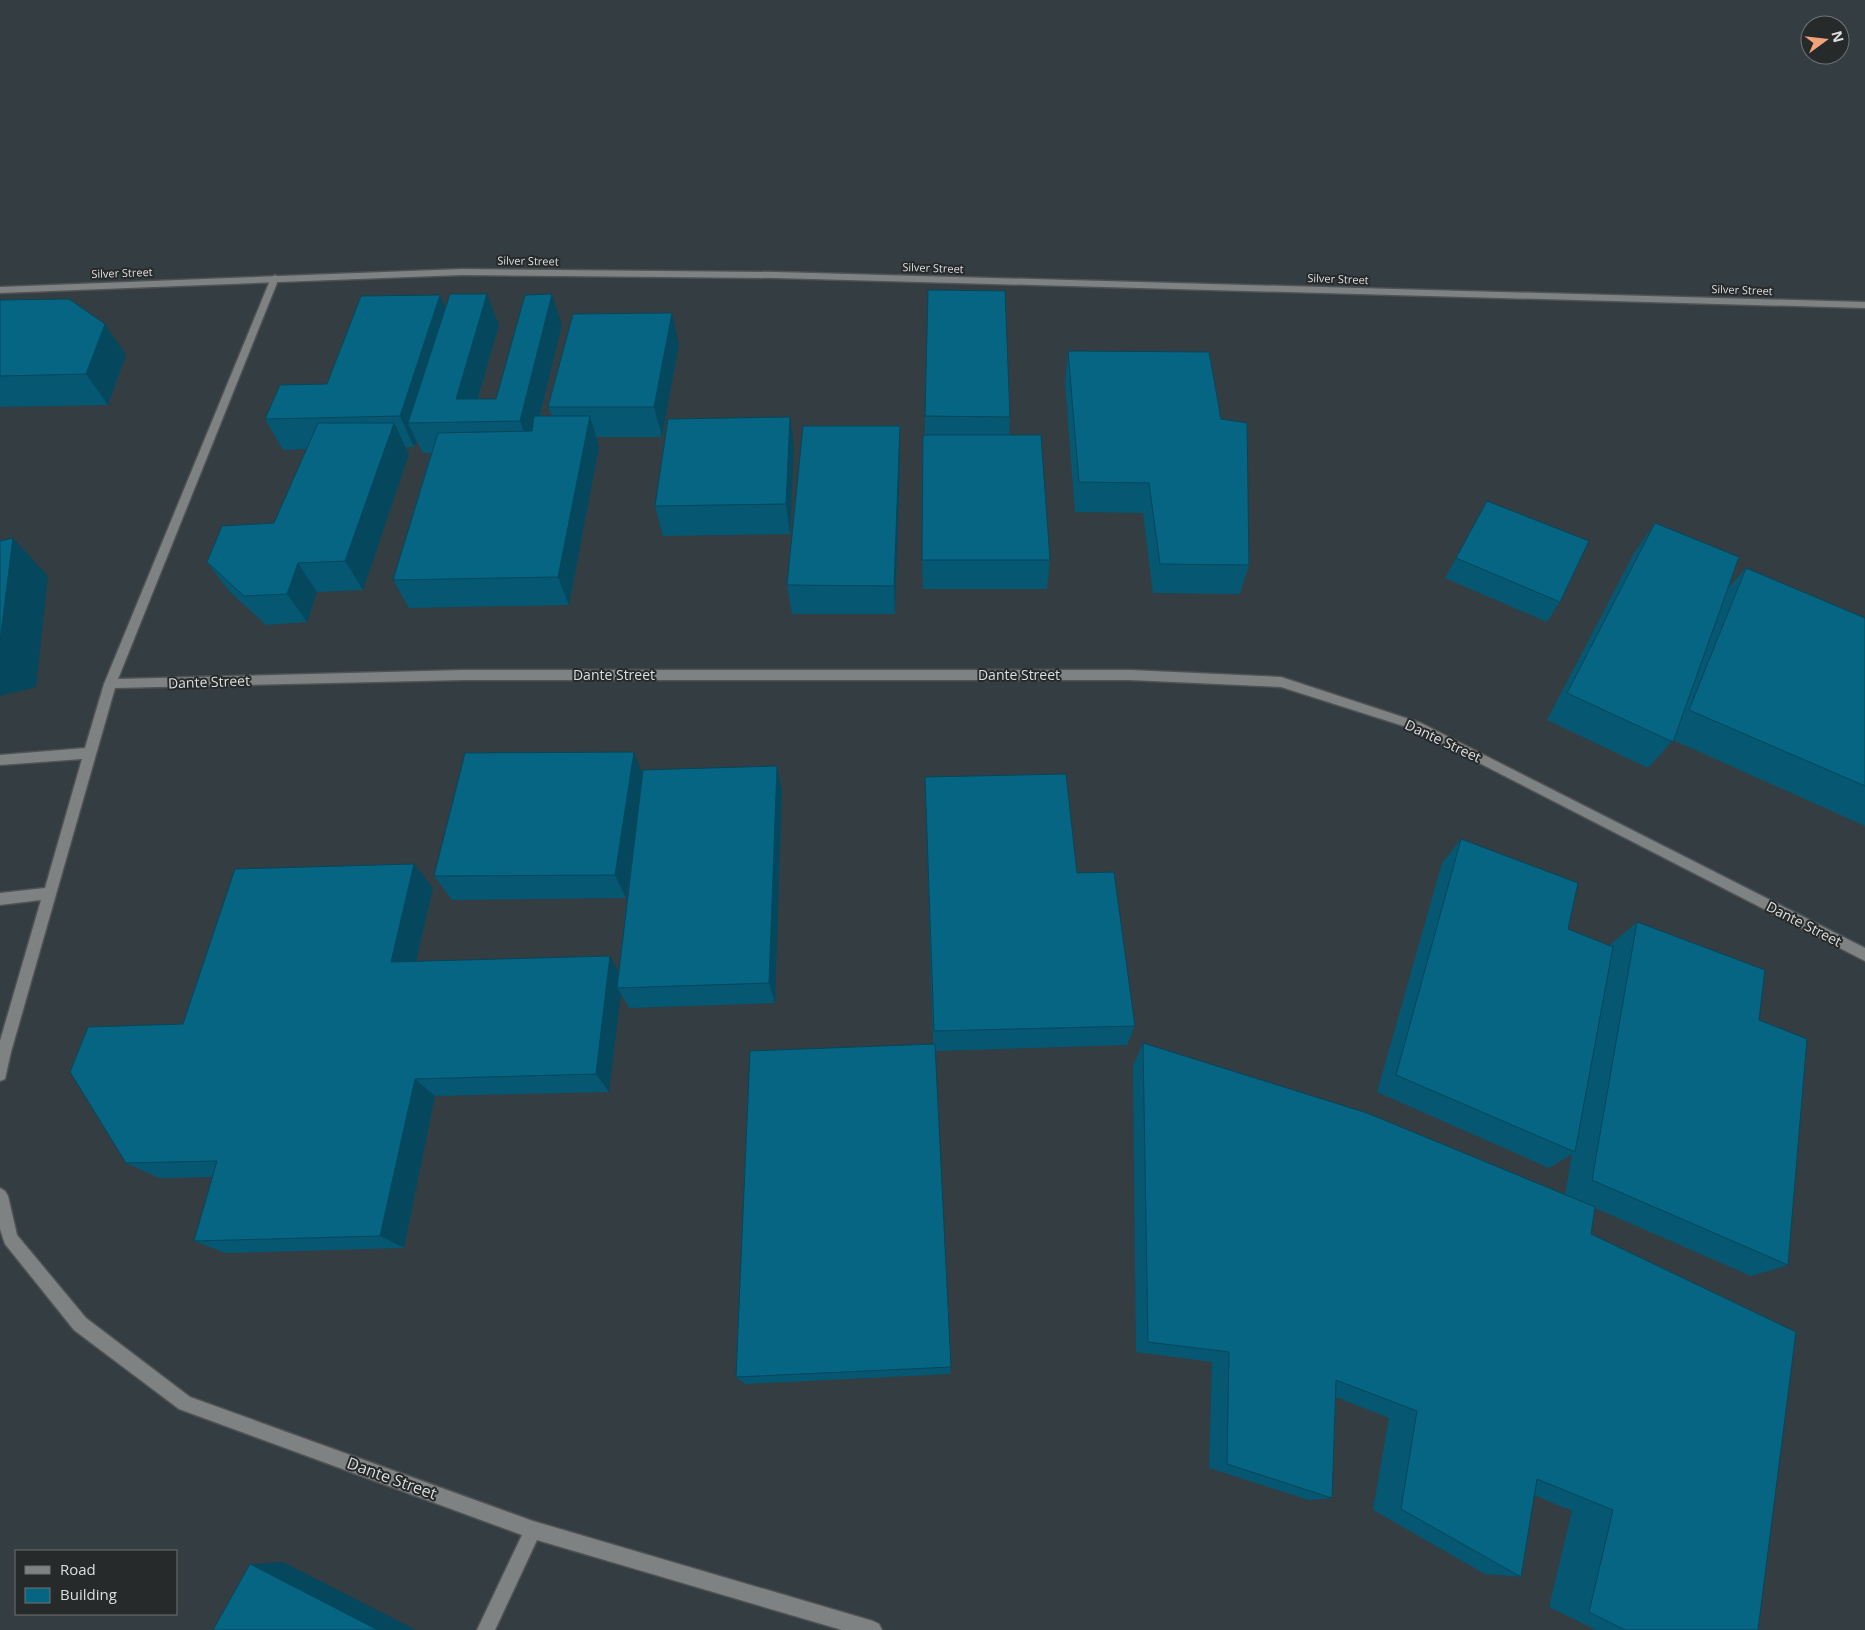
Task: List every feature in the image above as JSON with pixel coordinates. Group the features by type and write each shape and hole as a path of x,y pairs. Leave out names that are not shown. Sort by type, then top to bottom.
{"street":[{"name":"Silver Street","path":"0,290 462,272 776,275 1865,305"},
{"path":"0,1074 4,1052 110,684 274,278"},
{"name":"Dante Street","path":"110,684 504,675 1130,675 1281,682 1417,726 1865,955"},
{"path":"0,760 90,753"},
{"path":"0,899 50,894"},
{"name":"Dante Street","path":"0,1196 10,1239 80,1324 185,1403 534,1530 873,1630"},
{"path":"486,1630 534,1530"}],"shaded area":[{"path":"0,0 1865,0 1865,1630 0,1630"}],"building":[{"path":"928,290 1005,291 1010,417 925,416"},
{"path":"450,294 487,294 456,399 496,399 525,295 552,294 520,421 408,423"},
{"path":"440,295 400,416 265,419 280,385 327,384 361,296"},
{"path":"69,299 105,324 86,374 0,376 0,300"},
{"path":"672,313 654,407 548,407 573,314"},
{"path":"1068,351 1209,352 1221,419 1247,423 1249,565 1160,564 1149,483 1079,482"},
{"path":"534,416 590,416 558,577 393,580 438,433 532,431"},
{"path":"790,417 786,504 655,506 668,419"},
{"path":"318,423 394,423 345,561 298,563 287,594 244,596 207,562 222,526 274,523"},
{"path":"803,426 900,426 894,586 787,585"},
{"path":"923,435 1041,435 1050,560 922,560"},
{"path":"1487,501 1589,541 1560,602 1456,558"},
{"path":"1655,523 1739,557 1673,742 1567,693"},
{"path":"13,538 0,642 0,541"},
{"path":"1746,568 1865,618 1865,786 1689,710"},
{"path":"634,752 615,875 434,876 465,753"},
{"path":"777,766 769,983 617,988 643,770"},
{"path":"1066,774 1077,873 1114,872 1135,1026 934,1031 925,777"},
{"path":"1461,839 1578,883 1568,929 1613,947 1575,1152 1396,1075"},
{"path":"414,864 391,962 610,956 596,1074 415,1079 380,1236 194,1241 217,1161 126,1163 70,1072 88,1027 183,1024 235,869"},
{"path":"1637,922 1765,970 1759,1020 1807,1039 1788,1265 1592,1180"},
{"path":"1143,1043 1367,1113 1595,1207 1591,1234 1796,1332 1758,1630 1625,1630 1589,1612 1613,1510 1537,1479 1521,1577 1401,1509 1417,1411 1336,1380 1332,1498 1227,1464 1229,1352 1148,1342"},
{"path":"935,1044 951,1367 736,1377 750,1051"},
{"path":"250,1564 378,1630 213,1630"}]}
